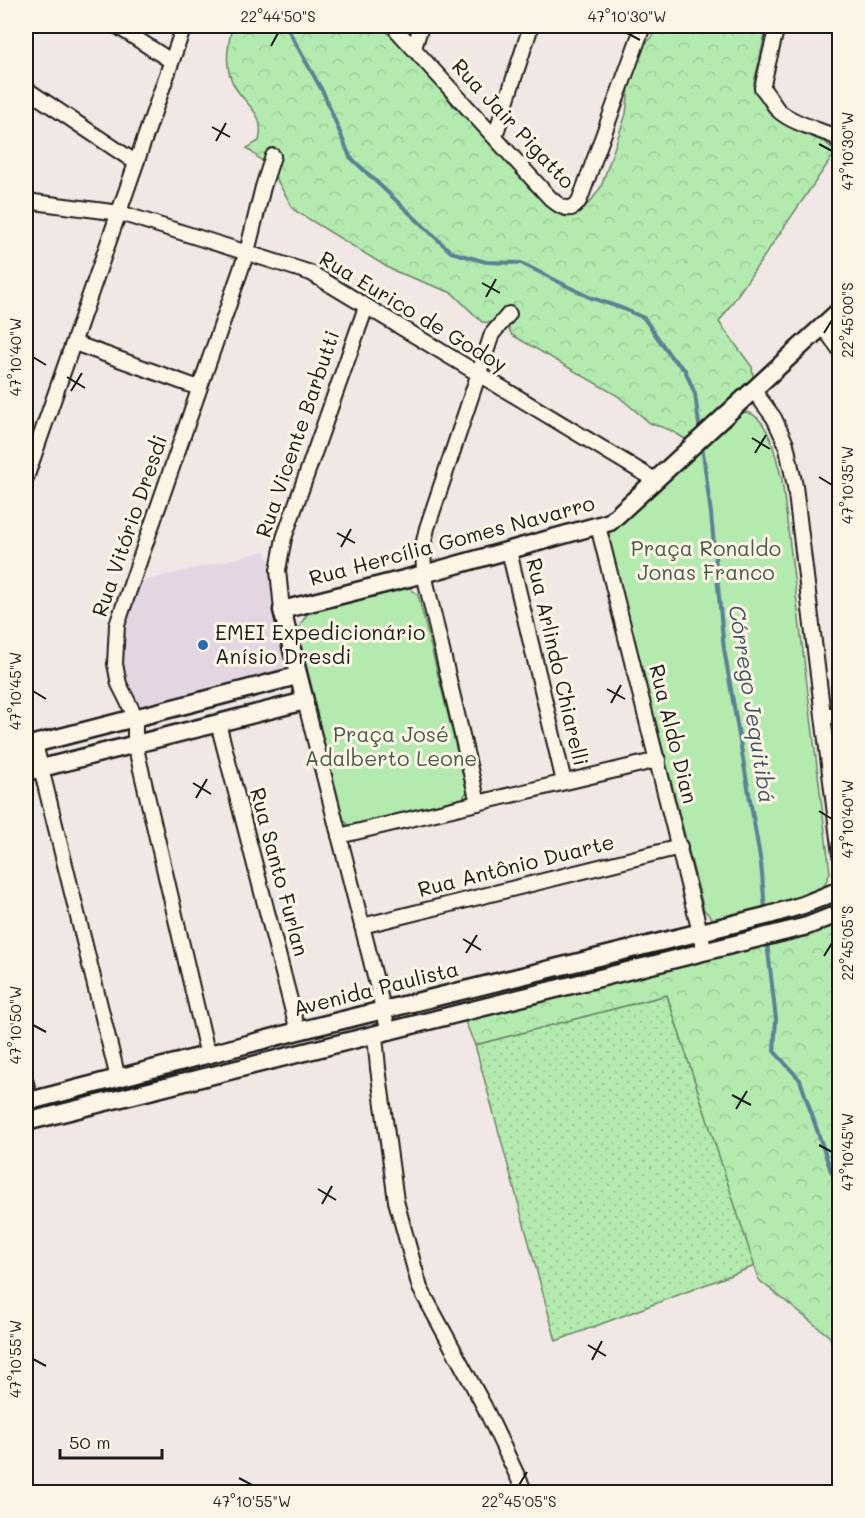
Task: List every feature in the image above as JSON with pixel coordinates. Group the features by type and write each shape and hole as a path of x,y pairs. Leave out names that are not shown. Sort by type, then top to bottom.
{"street":[{"path":"117,26 171,61"},
{"path":"26,478 184,26"},
{"name":"Rua Jair Pigatto","path":"393,26 560,207 571,209 580,199 644,26"},
{"path":"414,48 421,26"},
{"path":"495,136 531,26"},
{"path":"777,26 762,88 771,97 778,110 788,117 838,136"},
{"path":"26,89 135,162"},
{"name":"Rua Vitório Dresdi","path":"208,1056 135,744 135,716 119,684 114,664 117,625 247,252 273,156"},
{"name":"Rua Eurico de Godoy","path":"26,201 120,213 311,273 655,480"},
{"name":"Rua Vicente Barbutti","path":"366,307 284,538 278,570 282,610 384,1011 378,1068 396,1202 420,1288 484,1406 525,1492"},
{"name":"Rua Hercília Gomes Navarro","path":"282,610 424,574 610,522 840,310"},
{"path":"478,803 424,574 423,546 492,334 509,314"},
{"path":"822,327 840,350"},
{"path":"74,343 199,388"},
{"path":"754,391 774,418 786,444 795,486 840,855"},
{"name":"Rua Aldo Dian","path":"598,526 705,952"},
{"name":"Rua Arlindo Chiarelli","path":"509,551 564,782"},
{"path":"118,1078 33,770 30,745 135,716 297,676"},
{"path":"33,770 305,701"},
{"path":"824,719 840,711"},
{"name":"Rua Santo Furlan","path":"218,723 298,1031"},
{"path":"339,836 658,760"},
{"name":"Rua Antônio Duarte","path":"362,927 680,847"},
{"name":"Avenida Paulista","path":"28,1101 298,1031 765,916 803,905 840,890"},
{"path":"26,1122 819,923 840,913"},
{"path":"26,1083 28,1101"}],"shaded area":[{"name":"EMEI Expedicionário Anísio Dresdi","path":"265,551 274,572 294,674 137,714 117,664 121,626 135,583"}],"green space":[{"path":"232,26 382,26 429,66 453,106 488,127 528,187 558,214 568,216 579,212 601,187 626,114 629,88 624,65 651,38 657,26 767,26 754,83 770,104 783,116 805,132 825,142 835,153 719,322 752,367 753,377 747,393 687,440 670,430 650,423 618,396 512,335 506,324 482,322 452,293 392,270 294,210 270,168 247,148 259,141 260,124 254,111 235,87 229,72 228,56"},
{"name":"Praça Ronaldo Jonas Franco","path":"736,413 752,414 765,428 774,449 782,480 830,873 822,890 735,919 715,921 704,910 609,533"},
{"name":"Praça José Adalberto Leone","path":"407,586 418,595 467,791 457,802 352,826 347,824 343,818 299,640 300,625 310,610"},
{"path":"839,917 839,1378 830,1337 759,1280 667,995 475,1045 462,1014"},
{"path":"667,995 755,1266 556,1341 475,1045"}],"waterway":[{"name":"Córrego Jequitibá","path":"286,26 324,94 350,157 451,252 486,262 521,263 589,297 644,318 671,357 685,370 695,394 700,432"},
{"name":"Córrego Jequitibá","path":"702,445 724,649 761,863 765,910"},
{"name":"Córrego Jequitibá","path":"767,942 776,1019 774,1051 800,1080 831,1171 840,1190"}],"place":[{"name":"EMEI Expedicionário Anísio Dresdi","path":"203,645"}]}
